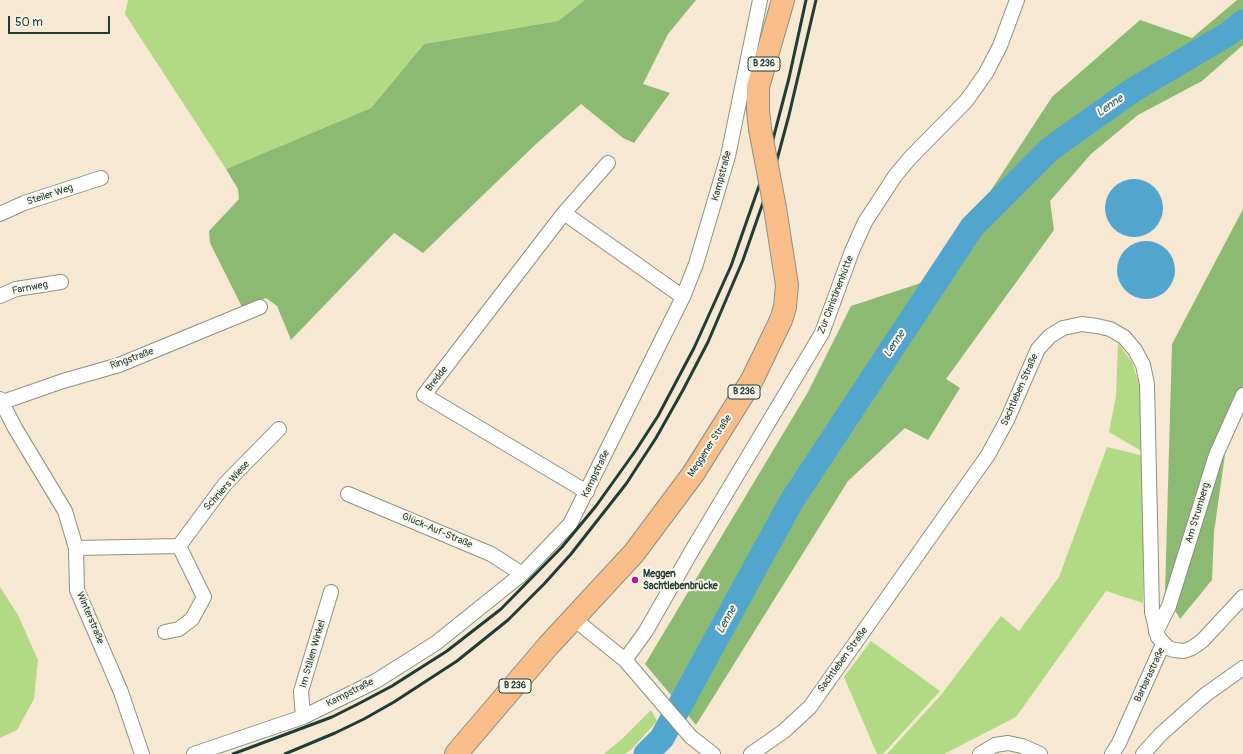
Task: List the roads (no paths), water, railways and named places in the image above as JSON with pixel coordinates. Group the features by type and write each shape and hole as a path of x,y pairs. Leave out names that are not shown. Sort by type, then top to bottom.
{"main road":[{"name":"Meggener Straße","path":"456,754 634,553 693,474 752,380 781,320 787,285 775,208 760,129 758,87 783,0"}],"street":[{"name":"Kampstraße","path":"194,754 303,717 376,680 436,643 522,574 570,524 683,298 696,264 728,156 760,0"},
{"name":"Zur Christinenhütte","path":"625,660 646,632 694,547 822,333 852,251 865,222 905,164 967,100 986,72 1000,46 1017,0"},
{"name":"Bredde","path":"587,492 424,395 564,213 608,163"},
{"name":"Steiler Weg","path":"0,214 24,203 101,178"},
{"path":"564,213 683,298"},
{"name":"Farnweg","path":"0,296 16,289 61,282"},
{"name":"Ringstraße","path":"0,401 119,365 260,307"},
{"name":"Sachtleben Straße","path":"752,754 784,731 810,707 988,455 1007,420 1038,349 1050,336 1063,328 1082,324 1110,329 1124,337 1135,350 1143,365 1147,384 1152,612 1160,638"},
{"name":"Am Strumberg","path":"1160,638 1216,456 1243,395"},
{"name":"Winterstraße","path":"0,401 65,511 76,548 77,590 121,692 142,754"},
{"name":"Schniers Wiese","path":"179,546 225,484 279,429"},
{"name":"Glück-Auf-Straße","path":"348,494 492,554 522,574"},
{"path":"76,548 179,546 204,597 192,619 179,629 165,632"},
{"name":"Im Stillen Winkel","path":"303,717 302,691 331,592"},
{"name":"Barbarastraße","path":"1160,638 1168,648 1179,651 1192,648 1202,641 1243,597"},
{"path":"574,619 625,660 691,737 714,754"},
{"name":"Barbarastraße","path":"1112,754 1119,743 1160,638"},
{"path":"1143,754 1161,734 1205,695 1243,668"},
{"path":"980,754 995,745 1008,743 1022,746 1040,754"}],"water":[{"path":"1134,179 1145,181 1158,192 1161,197 1163,208 1161,219 1150,232 1145,235 1134,237 1123,235 1110,224 1107,219 1105,208 1107,197 1118,184 1123,181"},
{"path":"1146,241 1157,243 1170,254 1173,259 1175,270 1173,281 1162,294 1157,297 1146,299 1135,297 1122,286 1119,281 1117,270 1119,259 1130,246 1135,243"}],"waterway":[{"name":"Lenne","path":"646,754 662,738 791,502 972,227 1050,149 1133,90 1228,34 1243,22"}],"railway":[{"path":"233,754 332,717 392,686 447,651 501,609 562,547 596,506 658,416 694,348 731,266 766,166 789,78 806,0"},
{"path":"285,754 364,719 394,702 457,661 508,620 544,584 571,554 626,484 656,438 683,390 708,342 743,260 774,171 789,115 816,0"}],"place":[{"name":"Meggen Sachtlebenbrücke","path":"635,580"}]}
